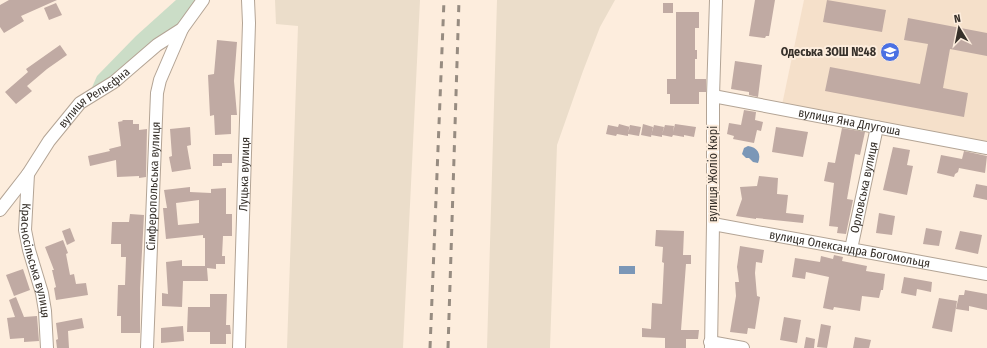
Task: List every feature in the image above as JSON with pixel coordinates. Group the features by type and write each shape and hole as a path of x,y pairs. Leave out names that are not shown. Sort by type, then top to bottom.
{"street":[{"name":"вулиця Рельєфна","path":"0,210 28,174 50,141 80,103 114,82 157,45 182,28 203,0"},
{"name":"Луцька вулиця","path":"239,348 249,31 248,0"},
{"name":"вулиця Жоліо Кюрі","path":"710,345 714,224 713,96 716,0"},
{"name":"Сімферопольська вулиця","path":"147,348 157,93 160,80 182,28"},
{"name":"вулиця Яна Длугоша","path":"713,96 987,148"},
{"name":"Орловська вулиця","path":"851,249 877,127"},
{"name":"Красносільська вулиця","path":"28,174 25,230 28,250 42,293 45,311 47,348"},
{"name":"вулиця Олександра Богомольця","path":"714,224 987,274"},
{"path":"710,345 743,348"}],"shaded area":[{"path":"275,0 420,0 403,348 287,348 298,26 276,24"},
{"path":"497,0 615,0 600,27 557,145 550,348 487,348"},
{"name":"Одеська ЗОШ №48","path":"804,0 987,0 987,143 782,105"}],"green space":[{"path":"176,0 198,0 180,25 111,79 90,92 97,76 136,36"}],"water":[{"path":"748,146 756,149 758,152 758,163 753,162 742,154 744,148"},
{"path":"619,266 635,266 635,274 619,274"}],"building":[{"path":"9,0 57,0 21,16 24,21 4,33 0,27 0,5"},
{"path":"755,0 775,0 769,36 766,36 765,38 749,36"},
{"path":"827,0 886,10 882,32 823,22"},
{"path":"56,3 62,15 49,20 44,8"},
{"path":"663,3 673,3 673,13 663,13"},
{"path":"676,12 699,12 699,28 695,28 695,50 697,50 697,59 695,59 695,79 706,79 706,92 699,92 699,104 670,104 670,94 667,94 667,79 676,79"},
{"path":"908,18 987,33 987,56 950,49 943,88 968,93 964,117 825,91 830,67 920,84 928,44 904,40"},
{"path":"217,40 237,42 234,81 237,115 231,115 231,134 215,135 214,115 210,116 208,75 214,74"},
{"path":"60,45 67,55 27,86 32,91 16,104 5,92 28,72 26,69"},
{"path":"735,61 762,65 758,97 749,95 749,92 731,89"},
{"path":"744,110 756,112 755,120 763,122 761,131 757,130 754,143 733,139 734,136 727,134 729,123 741,125"},
{"path":"122,120 133,120 133,124 139,124 139,130 147,129 146,177 117,177 116,160 90,166 88,156 110,151 109,149 121,146 118,122 123,121"},
{"path":"619,124 630,127 630,125 641,127 639,136 617,134 616,136 606,134 608,125 618,127"},
{"path":"643,124 653,127 651,137 641,135"},
{"path":"675,124 696,127 694,137 684,135 684,137 673,135 672,137 662,135 662,137 651,135 654,125 664,127 662,134 665,125 674,126 673,132"},
{"path":"190,127 191,145 187,146 191,169 172,172 169,157 172,156 170,129"},
{"path":"776,127 808,132 803,157 772,152"},
{"path":"842,128 865,132 860,155 855,154 847,199 853,200 846,234 837,233 838,227 829,226 834,183 824,181 828,162 835,163"},
{"path":"893,147 910,150 907,165 913,166 907,195 883,190"},
{"path":"964,151 987,156 985,173 959,168 954,177 937,173 941,155 962,159"},
{"path":"213,154 232,154 232,163 222,163 222,166 213,166"},
{"path":"759,176 778,178 777,194 788,195 786,213 804,215 803,223 736,216 742,199 740,187 757,186"},
{"path":"976,184 987,186 987,200 973,197"},
{"path":"190,187 190,192 211,193 211,189 226,188 226,214 232,214 232,236 223,236 222,256 225,256 225,264 216,264 216,269 207,268 208,281 183,281 182,307 162,306 162,293 168,294 166,262 182,260 182,266 205,266 205,238 203,238 203,235 166,239 163,208 167,208 164,190","holes":["199,200 199,223 178,225 176,203"]},
{"path":"879,213 895,216 892,235 876,233"},
{"path":"130,214 144,215 140,288 140,333 121,333 121,316 117,316 118,285 125,285 126,257 121,257 121,244 111,244 112,222 129,222"},
{"path":"70,228 75,241 67,245 62,231"},
{"path":"926,228 942,231 939,246 923,244"},
{"path":"656,230 684,231 683,255 691,255 691,264 686,264 681,330 699,330 698,339 686,339 686,348 665,348 665,338 642,337 642,328 651,329 652,303 662,304 664,263 662,262 663,247 655,246"},
{"path":"960,231 982,235 978,254 955,249"},
{"path":"63,240 68,253 66,254 70,275 74,274 76,284 86,283 88,295 56,300 54,288 56,287 52,270 54,270 45,247"},
{"path":"740,246 764,250 762,263 756,262 755,273 757,296 760,297 755,329 748,328 747,334 730,332 736,296 735,282 739,282 737,267"},
{"path":"834,255 843,257 842,261 867,266 866,271 885,274 883,290 881,290 879,298 862,296 860,311 834,307 833,310 823,308 829,277 806,272 805,279 792,277 795,258 820,262 821,256 833,259"},
{"path":"23,269 30,290 14,296 6,275"},
{"path":"904,277 932,282 931,292 917,289 916,296 901,293"},
{"path":"965,290 987,294 987,310 969,306 969,311 956,309 959,295 964,295"},
{"path":"210,294 227,294 226,325 230,325 231,334 226,334 226,344 210,344 210,332 187,332 188,307 210,307"},
{"path":"16,297 24,317 37,316 39,341 24,342 24,338 10,339 7,318 15,317 9,300"},
{"path":"939,298 957,301 952,332 932,328"},
{"path":"784,317 801,320 797,343 780,340"},
{"path":"82,318 84,328 68,331 69,348 57,348 56,340 58,339 56,323"},
{"path":"821,324 831,326 827,348 817,347"},
{"path":"183,326 184,341 161,343 161,328"},
{"path":"806,337 815,339 814,348 804,348"},
{"path":"855,337 871,340 869,348 853,348"}],"railway":[{"path":"430,348 444,0"},
{"path":"448,348 459,0"}],"place":[{"name":"Одеська ЗОШ №48","path":"890,52"}]}
